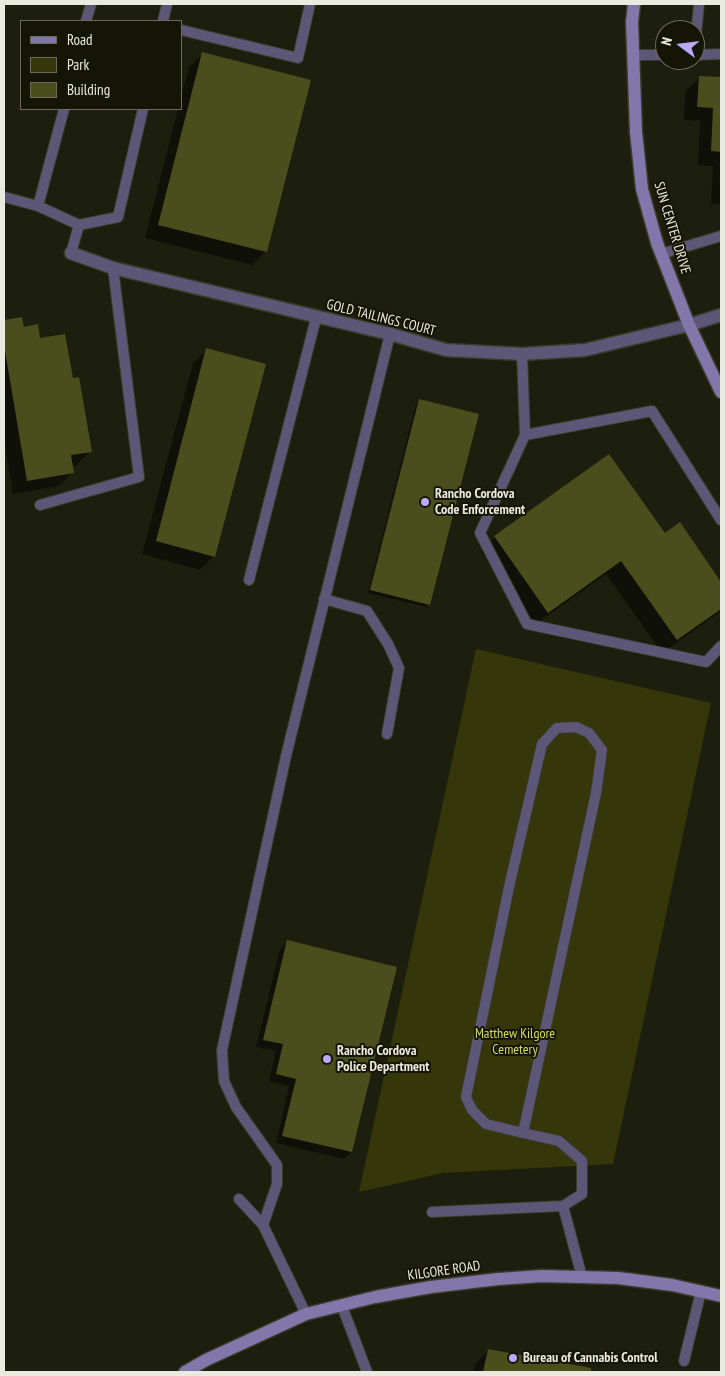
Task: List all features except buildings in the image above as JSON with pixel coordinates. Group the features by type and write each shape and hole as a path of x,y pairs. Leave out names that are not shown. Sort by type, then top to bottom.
{"street":[{"name":"SUN CENTER DRIVE","path":"632,4 636,132 642,189 661,254 689,325 721,392"},
{"name":"GOLD TAILINGS COURT","path":"71,253 113,268 316,318 390,334 446,350 522,354 585,350 689,325 721,315"},
{"name":"KILGORE ROAD","path":"185,1372 206,1360 306,1314 375,1297 431,1287 542,1276 618,1278 672,1285 721,1296"}],"lane":[{"path":"86,20 91,4"},
{"path":"163,20 167,4"},
{"path":"182,30 298,58 310,4"},
{"path":"697,20 699,4"},
{"path":"705,54 721,54"},
{"path":"633,55 655,55"},
{"path":"38,206 64,110"},
{"path":"4,197 38,206 78,225 118,217 143,110"},
{"path":"71,253 78,225"},
{"path":"661,254 721,236"},
{"path":"40,505 139,477 113,268"},
{"path":"249,580 316,318"},
{"path":"263,1225 277,1184 277,1165 236,1107 224,1081 222,1050 286,756 390,334"},
{"path":"522,354 525,435 480,533 527,624 706,662 721,646"},
{"path":"525,435 652,411 721,520"},
{"path":"324,598 367,611 388,644 399,668 387,734"},
{"path":"432,1212 563,1206 582,1194 582,1161 559,1141 523,1133 486,1124 472,1110 466,1097 509,887 542,744 557,728 576,727 589,733 602,750 596,793 523,1133"},
{"path":"239,1199 263,1225 306,1314"},
{"path":"563,1206 582,1277"},
{"path":"684,1361 701,1292"},
{"path":"342,1306 367,1372"}],"green space":[{"name":"Matthew Kilgore Cemetery","path":"476,649 711,703 613,1164 443,1173 359,1192"}],"place":[{"name":"Rancho Cordova Code Enforcement","path":"425,502"},
{"name":"Rancho Cordova Police Department","path":"327,1059"},
{"name":"Bureau of Cannabis Control","path":"513,1358"}]}
